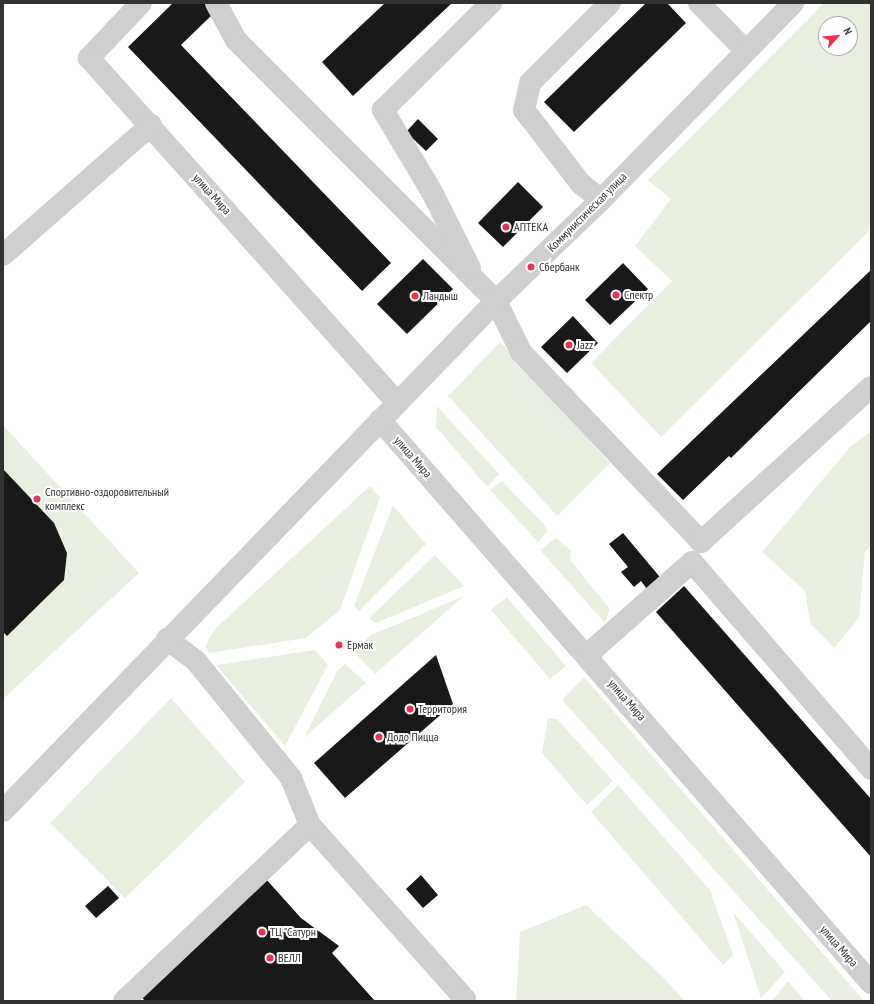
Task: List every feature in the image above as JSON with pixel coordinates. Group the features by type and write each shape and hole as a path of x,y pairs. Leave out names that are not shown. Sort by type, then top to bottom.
{"street":[{"name":"улица Мира","path":"141,3 89,58 151,125 397,403"},
{"path":"216,3 236,40 479,286 496,301 521,352 701,542 871,387"},
{"path":"479,286 432,192 383,110 491,3"},
{"path":"601,200 581,184 524,110 530,83 610,3"},
{"path":"699,3 745,50"},
{"name":"Коммунистическая улица","path":"3,811 167,639 496,301 601,200 745,50 793,3"},
{"path":"3,255 151,125"},
{"name":"улица Мира","path":"380,420 587,655 871,983"},
{"path":"587,655 692,562 871,769"},
{"path":"167,639 196,661 291,778 310,825 465,999 462,1001"},
{"path":"124,1001 310,825"}],"green space":[{"path":"824,3 871,3 871,229 661,437 591,363 672,281 635,246 671,199 648,180"},
{"path":"500,342 610,463 557,516 448,396"},
{"path":"437,406 499,474 487,487 436,427"},
{"name":"Спортивно-оздоровительный комплекс","path":"3,425 139,573 3,699"},
{"path":"871,431 871,546 865,551 859,618 834,648 810,623 805,591 762,552 850,447"},
{"path":"502,481 546,526 547,532 538,542 490,490"},
{"path":"370,486 380,498 340,610 306,638 209,653 205,646 216,628"},
{"path":"393,505 426,544 359,611 354,606"},
{"path":"556,538 571,551 570,560 610,609 605,623 540,550"},
{"path":"435,555 464,586 376,623 369,618"},
{"path":"464,596 375,674 354,652 371,635"},
{"path":"507,597 566,666 550,679 491,610"},
{"path":"315,650 328,665 285,746 216,665"},
{"path":"345,664 366,683 304,738 337,671"},
{"path":"584,677 864,1001 832,1001 562,700"},
{"path":"171,698 245,782 125,898 50,823"},
{"path":"548,718 557,719 613,781 587,805 542,753"},
{"path":"618,785 710,890 733,955 723,965 591,812"},
{"path":"586,905 661,975 685,1001 516,1001 520,932"},
{"path":"733,912 785,972 761,998"},
{"path":"788,981 805,1001 772,1001"}],"building":[{"path":"173,3 205,3 214,13 181,45 391,263 362,291 128,47"},
{"path":"385,3 452,3 353,96 322,62"},
{"path":"646,3 667,3 686,23 574,132 544,102"},
{"path":"418,119 438,139 426,151 406,132"},
{"path":"518,182 543,207 503,247 478,223"},
{"name":"Ландыш","path":"423,259 453,289 407,334 377,304"},
{"name":"Спектр","path":"623,263 648,289 610,325 585,300"},
{"path":"871,270 871,321 731,458 729,456 683,500 657,474"},
{"name":"Jazz","path":"573,316 598,343 567,373 541,347"},
{"path":"3,469 54,523 67,553 64,580 7,636 3,632"},
{"path":"623,533 664,582 650,593 641,581 634,587 621,572 628,567 609,544"},
{"path":"684,586 871,799 871,857 656,612"},
{"path":"436,655 453,704 345,798 314,763"},
{"path":"421,875 438,895 423,908 406,889"},
{"name":"ТЦ \"Сатурн","path":"265,878 301,918 339,946 332,953 375,1001 145,1001 137,992"},
{"path":"108,886 119,898 96,918 85,906"}],"place":[{"name":"АПТЕКА","path":"506,227"},
{"name":"Сбербанк","path":"531,267"},
{"name":"Спектр","path":"616,295"},
{"name":"Ландыш","path":"415,296"},
{"name":"Jazz","path":"569,345"},
{"name":"Спортивно-оздоровительный комплекс","path":"37,499"},
{"name":"Ермак","path":"339,645"},
{"name":"Территория","path":"410,709"},
{"name":"Додо Пицца","path":"379,737"},
{"name":"ТЦ \"Сатурн","path":"262,932"},
{"name":"ВЕЛЛ","path":"270,958"}]}
